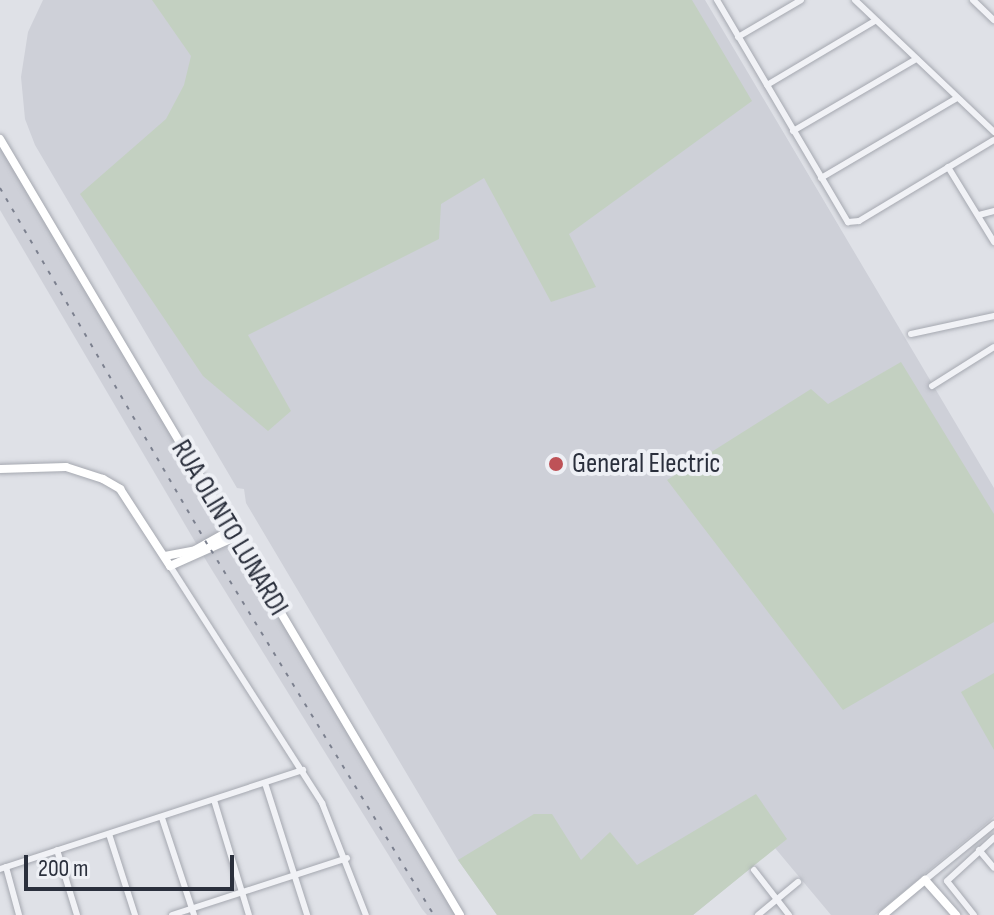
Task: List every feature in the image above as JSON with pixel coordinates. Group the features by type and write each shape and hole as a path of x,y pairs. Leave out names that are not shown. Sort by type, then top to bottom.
{"street":[{"path":"717,0 844,219 859,221 994,140"},
{"path":"738,37 801,0"},
{"path":"855,0 994,132"},
{"path":"973,0 994,20"},
{"path":"767,85 875,21"},
{"path":"793,131 916,59"},
{"path":"821,178 957,98"},
{"name":"RUA OLINTO LUNARDI","path":"0,139 460,915"},
{"path":"948,167 994,242"},
{"path":"979,215 994,211"},
{"path":"911,334 994,316"},
{"path":"932,386 994,347"},
{"path":"0,469 79,469 120,489 153,535 303,770 347,858 366,915"},
{"path":"165,556 195,550 233,533"},
{"path":"170,566 181,564 233,533"},
{"path":"153,535 175,552 181,564 180,580"},
{"path":"19,915 3,868 303,770"},
{"path":"265,783 307,915"},
{"path":"214,800 249,915"},
{"path":"162,818 193,912"},
{"path":"883,915 994,824"},
{"path":"109,834 135,915"},
{"path":"974,915 947,881 994,838"},
{"path":"57,850 77,915"},
{"path":"979,850 994,868"},
{"path":"172,915 193,912 293,874 347,858"},
{"path":"754,870 789,915"},
{"path":"925,880 956,915"},
{"path":"758,915 798,882"}],"shaded area":[{"name":"General Electric","path":"43,0 705,0 994,488 994,817 875,915 831,915 775,848 693,915 497,915 458,860 246,503 244,489 237,488 35,145 25,119 21,77 28,32"},
{"path":"0,139 460,915 427,915 422,909 207,562 0,210"}],"green space":[{"path":"152,0 692,0 752,101 569,234 596,287 551,302 484,178 441,204 439,239 248,335 291,411 268,431 203,376 80,194 166,119 184,85 191,56"},
{"path":"901,362 994,514 994,622 843,710 667,480 811,389 828,404"},
{"path":"994,673 994,750 961,692"},
{"path":"756,794 787,839 693,915 497,915 458,860 534,814 552,814 581,860 610,832 637,865"}],"railway":[{"path":"0,188 211,550 434,915"}],"place":[{"name":"General Electric","path":"556,464"}]}
